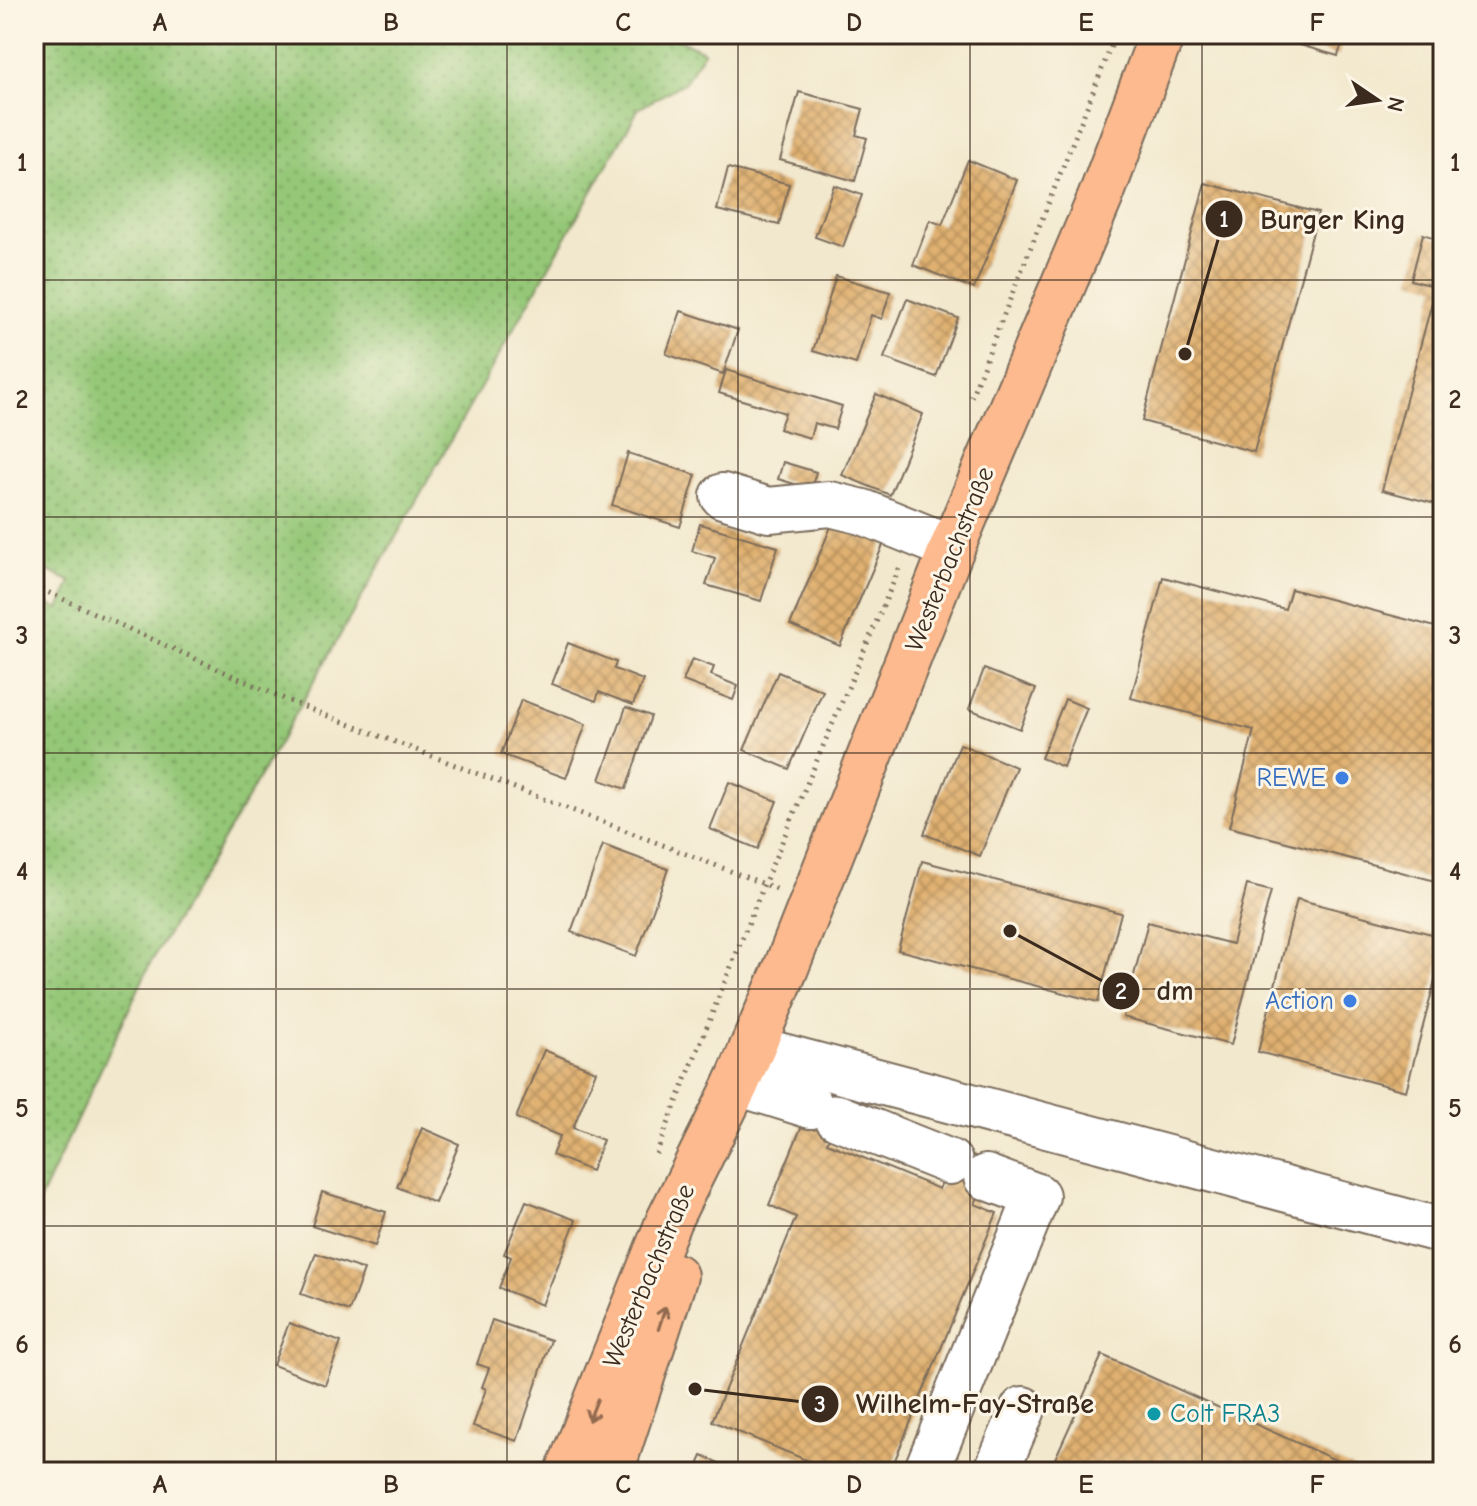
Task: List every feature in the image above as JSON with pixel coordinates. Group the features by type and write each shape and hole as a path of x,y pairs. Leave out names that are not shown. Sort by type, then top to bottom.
{"main road":[{"name":"Westerbachstraße","path":"568,1472 669,1220 745,1065 812,902 934,540 1100,198 1162,34"},
{"name":"Westerbachstraße","path":"611,1472 745,1065"}],"lane":[{"path":"723,496 769,510 830,504 863,512 934,540"},
{"path":"745,1065 824,1112 1037,1196 926,1472"},
{"path":"745,1065 1443,1231"},
{"path":"996,1472 1023,1409"}],"path":[{"path":"968,404 1116,34"},
{"path":"652,1163 764,884 934,540"},
{"path":"34,586 289,701 812,902"}],"green space":[{"path":"34,34 667,34 704,51 685,82 638,109 250,794 150,964 34,1212 34,598 59,609 71,582 34,564"}],"building":[{"path":"1296,34 1345,34 1338,56 1293,43"},
{"path":"799,92 863,109 856,135 867,138 855,181 780,160"},
{"path":"968,160 1017,180 974,289 913,265 930,220 942,225"},
{"path":"728,168 789,184 779,225 717,210"},
{"path":"1205,183 1318,213 1254,452 1142,421"},
{"path":"834,185 862,195 843,247 815,237"},
{"path":"1423,234 1443,240 1443,506 1382,490 1436,287 1411,280"},
{"path":"836,276 890,292 882,319 871,315 856,364 813,351"},
{"path":"907,299 958,318 936,377 884,358"},
{"path":"681,311 738,330 723,374 666,354"},
{"path":"726,370 842,406 835,429 814,423 810,438 779,429 785,413 719,393"},
{"path":"876,394 923,414 890,495 842,475"},
{"path":"628,453 696,475 680,527 612,505"},
{"path":"783,462 816,472 811,489 778,479"},
{"path":"835,517 886,538 840,646 790,625"},
{"path":"700,524 778,547 761,601 706,585 715,558 692,551"},
{"name":"REWE","path":"1163,577 1285,609 1291,589 1443,629 1443,883 1229,827 1254,730 1131,698"},
{"path":"568,643 616,662 614,669 643,680 633,705 599,692 596,701 552,684"},
{"path":"692,659 714,667 711,675 738,686 733,700 683,681"},
{"path":"984,669 1036,689 1020,729 969,709"},
{"path":"778,672 823,691 789,769 744,750"},
{"path":"1065,699 1087,708 1063,767 1041,758"},
{"path":"521,700 586,724 566,778 501,754"},
{"path":"626,707 651,716 626,789 600,780"},
{"path":"960,744 1016,767 980,856 924,834"},
{"path":"729,782 777,801 758,849 710,829"},
{"path":"603,845 668,869 636,956 571,932"},
{"path":"922,861 1121,913 1098,1002 898,950"},
{"path":"1247,885 1271,891 1231,1045 1123,1017 1148,922 1232,944"},
{"name":"Action","path":"1297,899 1443,937 1443,950 1406,1091 1258,1052"},
{"path":"544,1050 596,1071 573,1128 603,1140 591,1171 552,1155 560,1136 516,1118"},
{"path":"820,1082 847,1093 827,1143 939,1189 956,1148 992,1163 975,1204 997,1213 890,1472 835,1472 712,1421 796,1217 769,1205"},
{"path":"422,1128 459,1144 435,1203 397,1187"},
{"path":"322,1192 386,1212 375,1246 312,1226"},
{"path":"526,1201 576,1220 542,1305 499,1288 511,1257 504,1254"},
{"path":"316,1253 364,1270 349,1311 301,1294"},
{"path":"492,1320 551,1340 517,1441 473,1426 486,1389 482,1387 489,1368 477,1364"},
{"path":"289,1323 341,1342 325,1385 273,1365"},
{"name":"Colt FRA3","path":"1102,1355 1362,1472 1049,1472"},
{"path":"702,1456 741,1472 695,1472"}],"place":[{"name":"Burger King","path":"1185,354"},
{"name":"REWE","path":"1342,778"},
{"name":"dm","path":"1010,931"},
{"name":"Action","path":"1350,1001"},
{"name":"Wilhelm-Fay-Straße","path":"695,1389"},
{"name":"Colt FRA3","path":"1154,1414"}]}
